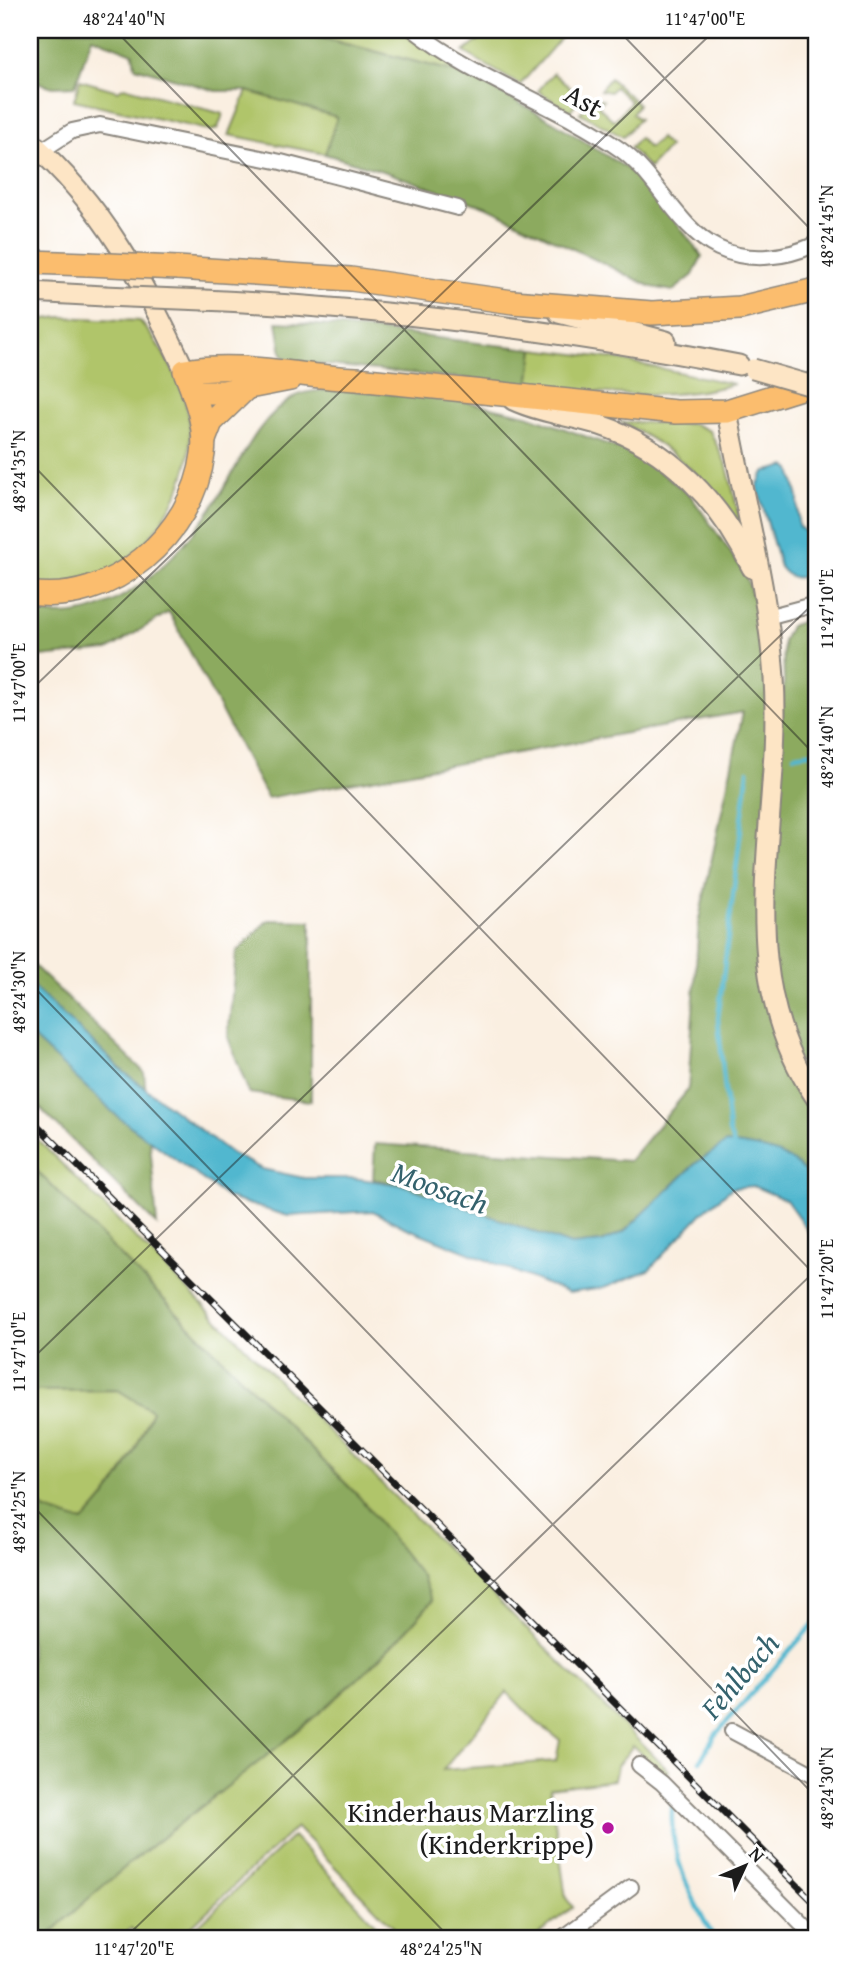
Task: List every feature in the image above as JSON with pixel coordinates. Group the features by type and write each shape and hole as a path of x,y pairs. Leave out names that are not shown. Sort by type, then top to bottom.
{"main road":[{"path":"36,146 68,177 112,231 189,382 204,440"},
{"path":"30,262 351,279 513,302 653,313 740,308 816,290"},
{"path":"30,292 387,311 459,319 746,367"},
{"path":"30,305 72,295"},
{"path":"513,302 628,330 746,367 816,385"},
{"path":"189,382 235,367 306,377 357,379 638,410 727,411 816,385"},
{"path":"189,382 246,388 306,377"},
{"path":"30,593 60,596 88,590 113,580 144,558 166,536 188,501 200,470 204,440 211,422 246,388"},
{"path":"502,395 541,411 618,432 654,451 680,470 731,531 764,595"},
{"path":"727,411 764,595 775,703 765,954 775,1016 784,1043 816,1098"}],"street":[{"name":"Ast","path":"414,30 442,51 622,151 708,242 736,254 758,257 792,254 816,244"},
{"path":"36,146 72,131 100,125 281,162 458,208"},
{"path":"767,617 816,604"},
{"path":"732,1731 816,1776"},
{"path":"639,1765 685,1805 816,1938"},
{"path":"562,1938 631,1887"}],"green space":[{"path":"30,30 235,30 244,33 246,30 290,30 468,75 554,122 643,179 702,256 693,275 673,291 652,287 488,208 325,154 337,117 247,91 216,91 135,67 133,53 92,37 75,86 53,87 30,80"},
{"path":"290,30 398,30 468,75 304,33"},
{"path":"492,30 568,30 520,85 464,52"},
{"path":"553,73 581,97 570,111 538,91"},
{"path":"610,78 638,104 632,114 639,119 623,137 580,113 594,97 603,100 598,106 614,121 631,102 615,87 610,92 600,90"},
{"path":"80,80 118,91 124,87 223,114 218,128 212,131 74,100"},
{"path":"247,91 338,117 325,154 229,135"},
{"path":"639,138 649,148 660,138 669,147 649,168 630,148"},
{"path":"61,317 140,321 173,369 189,419 190,444 186,470 176,496 161,522 136,551 117,567 83,586 30,592 30,321"},
{"path":"277,322 534,349 529,385 287,361 282,354"},
{"path":"534,349 616,359 734,384 709,390 658,395 529,385"},
{"path":"338,389 454,399 527,415 623,450 655,468 690,495 745,573 760,620 770,704 760,952 791,1068 816,1109 816,1187 813,1180 696,1163 624,1232 602,1242 571,1245 403,1185 373,1179 375,1144 629,1161 688,1090 699,919 743,712 267,798 169,612 108,650 41,657 30,655 30,610 58,615 85,612 111,602 135,588 158,570 197,528 258,431 281,406 300,394"},
{"path":"620,422 694,424 710,431 727,466 742,528 716,495 688,467 657,442"},
{"path":"816,616 816,1089 786,1040 771,975 775,816 784,681 783,641 790,626"},
{"path":"268,920 311,921 311,1101 249,1093 228,1037 236,953"},
{"path":"30,962 144,1072 157,1225 30,1098"},
{"path":"30,1132 669,1771 664,1776 633,1746 617,1766 614,1780 550,1788 566,1898 573,1907 533,1938 397,1938 400,1934 296,1827 179,1938 142,1938 131,1928 120,1938 46,1938 142,1853 342,1693 389,1649 432,1601 360,1498 30,1164","holes":["507,1692 536,1722 560,1740 556,1761 443,1770"]},
{"path":"30,1164 360,1498 423,1578 432,1601 389,1648 294,1734 142,1853 46,1938 30,1938 30,1499 46,1510 83,1522 124,1471 152,1411 118,1390 30,1391"},
{"path":"118,1390 152,1411 131,1458 106,1496 83,1523 46,1510 30,1499 30,1391"},
{"path":"293,1836 388,1938 185,1938"}],"water":[{"path":"786,466 791,469 798,498 798,526 808,534 816,535 816,573 801,577 792,577 780,567 757,486 764,472"},
{"path":"30,984 124,1072 232,1154 262,1169 304,1178 353,1178 403,1185 571,1245 602,1242 624,1232 696,1163 726,1143 777,1153 799,1166 808,1175 816,1187 816,1242 786,1200 753,1186 732,1188 703,1212 649,1270 604,1288 568,1293 402,1226 373,1211 288,1216 228,1198 118,1117 30,1035"}],"waterway":[{"path":"794,755 816,752"},
{"path":"735,1148 729,1132 718,1019 748,771"},
{"name":"Fehlbach","path":"700,1761 715,1735 816,1621"},
{"name":"Fehlbach","path":"673,1799 673,1836 682,1872 714,1938"}],"railway":[{"path":"30,1118 816,1904"}],"place":[{"name":"Kinderhaus Marzling (Kinderkrippe)","path":"608,1828"}],"water label":[{"name":"Moosach","path":"440,1188"}]}
